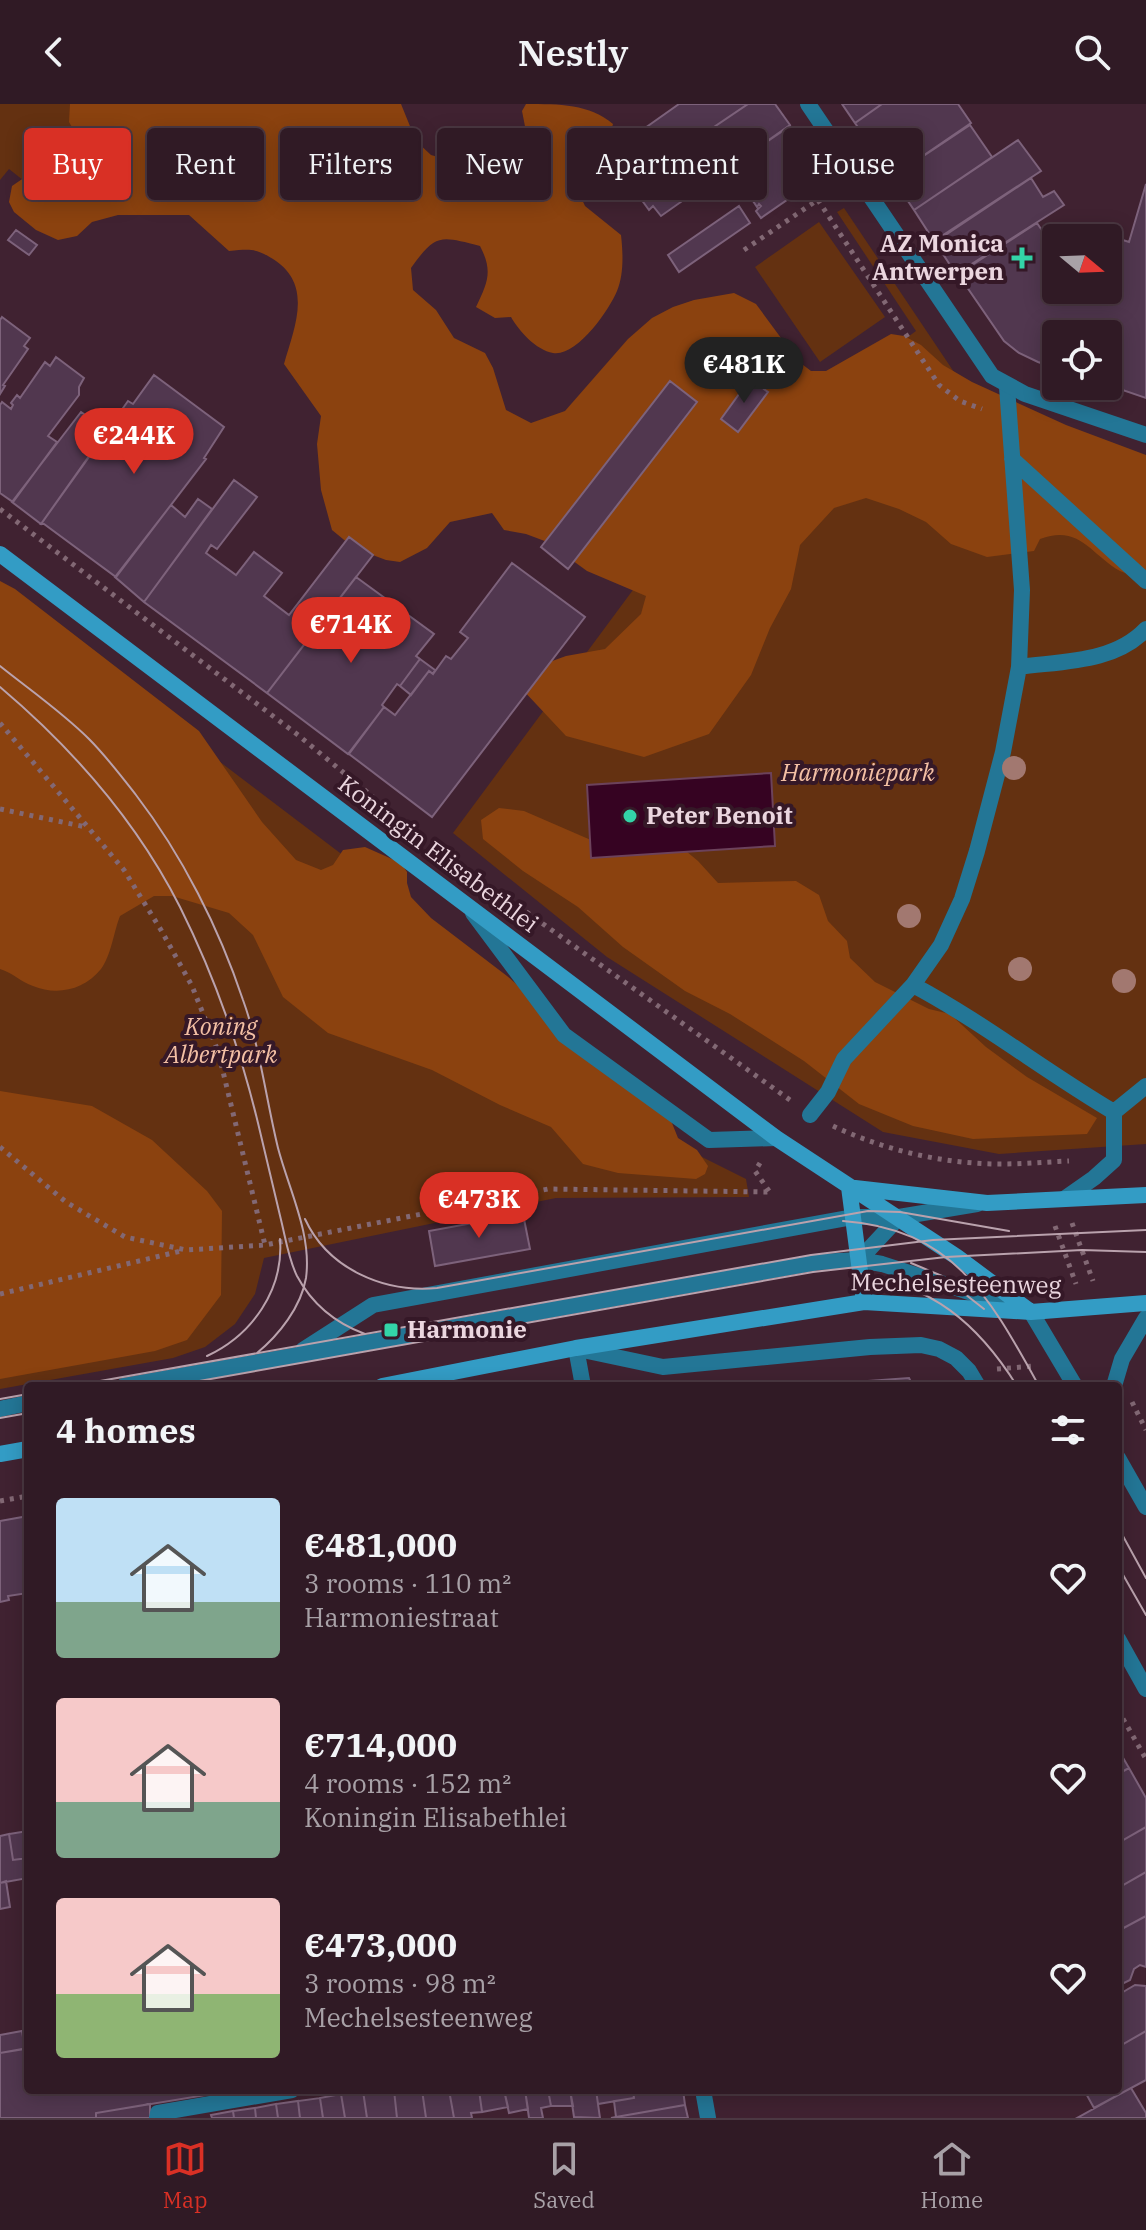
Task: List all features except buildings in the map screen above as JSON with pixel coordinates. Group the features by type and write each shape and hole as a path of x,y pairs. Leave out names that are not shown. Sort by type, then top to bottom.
{"main road":[{"name":"Koningin Elisabethlei","path":"0,554 776,1138 899,1217 1031,1312"},
{"path":"864,1302 849,1187 987,1203 1146,1195"},
{"name":"Mechelsesteenweg","path":"402,1382 576,1348 864,1302 1031,1312 1146,1303"},
{"path":"0,1454 24,1450"}],"street":[{"path":"808,104 824,128"},
{"path":"872,200 992,376 1007,387 1146,435"},
{"path":"810,1115 828,1092 844,1059 913,985 941,945 962,899 1003,752 1019,667 1022,590 1007,387"},
{"path":"1012,459 1146,581"},
{"path":"1019,667 1101,656 1143,638"},
{"path":"468,906 564,1035 709,1140 776,1138"},
{"path":"913,985 962,1011 1067,1085 1114,1112"},
{"path":"1114,1112 1146,1086"},
{"path":"1064,1199 1114,1160 1114,1112"},
{"path":"293,1355 373,1305 853,1217 899,1217 987,1203"},
{"path":"859,1260 899,1217"},
{"path":"146,1382 785,1268 859,1260 882,1264 1031,1312 1072,1382"},
{"path":"1115,1382 1122,1359 1146,1318"},
{"name":"Mechelsesteenweg","path":"576,1348 663,1367 899,1344 921,1345 939,1349 956,1358 974,1378"},
{"path":"576,1348 582,1382"},
{"path":"0,1409 24,1404"},
{"path":"1122,1465 1146,1507"},
{"path":"1122,1646 1146,1689"},
{"path":"157,2118 158,2113 269,2094"},
{"path":"704,2094 708,2118"}],"path":[{"path":"744,250 818,200 939,385 960,401 1009,416"},
{"path":"0,509 286,725 384,806"},
{"path":"0,723 124,870 192,986 218,1051 265,1245"},
{"path":"0,809 87,827"},
{"path":"512,902 810,1115 863,1140 923,1156 1001,1164 1033,1162 1046,1200 1093,1308"},
{"path":"0,1147 66,1202 125,1237 186,1250"},
{"path":"0,1294 186,1250 265,1245 548,1189 770,1192"},
{"path":"1064,1199 1093,1308"},
{"path":"974,1378 1061,1364"},
{"path":"0,1501 24,1497"},
{"path":"1122,1717 1146,1759"}],"green space":[{"path":"0,104 312,104 256,128 147,128 147,175 131,181 131,128 24,128 24,181 9,169 0,180"},
{"path":"48,200 88,200 62,211"},
{"name":"Harmoniepark","path":"844,208 962,384 1146,466 1146,1144 999,1154 883,1132 607,957 453,833 781,390 837,389 916,331 837,212"},
{"path":"819,222 885,317 820,362 755,267"},
{"name":"Koning Albertpark","path":"0,595 464,947 668,1135 690,1151 746,1179 749,1197 556,1198 264,1258 255,1294 235,1324 205,1347 173,1358 24,1382 24,1385 0,1389"}],"shaded area":[{"path":"70,104 401,104 411,128 280,128 280,200 421,200 421,146 437,157 437,200 507,202 551,200 551,128 525,128 522,111 526,104 562,105 594,112 613,124 612,128 567,128 567,200 582,200 585,206 621,235 622,263 613,299 582,340 572,348 553,353 529,339 511,317 495,318 476,307 488,270 480,246 440,240 427,248 411,268 413,290 436,310 454,338 485,353 506,410 531,423 565,411 628,339 652,318 694,300 734,293 756,304 798,361 811,371 826,371 891,334 904,336 972,382 1066,425 1146,455 1146,574 1120,571 1084,543 1065,535 1040,539 1034,551 987,557 951,544 926,522 866,498 834,508 800,545 791,589 770,628 751,675 709,734 644,757 566,736 522,689 533,668 566,656 605,649 641,614 646,596 587,571 558,546 526,534 504,530 492,513 450,522 427,548 400,562 354,548 332,530 321,490 317,444 321,416 284,364 298,309 294,283 287,271 258,252 229,251 189,215 118,215 92,222 77,236 58,240 36,230 14,212 9,202 12,186 24,178 24,200 131,200 131,128 73,128 69,122"},
{"path":"0,581 15,589 199,731 262,822 296,860 321,870 333,865 343,850 365,847 401,863 407,872 411,897 431,918 507,976 670,1118 678,1138 697,1150 708,1166 705,1174 696,1179 618,1173 583,1164 551,1127 432,1070 328,1033 283,997 253,935 229,913 172,896 154,896 120,916 101,969 78,986 51,991 0,969"},
{"path":"771,773 775,846 591,858 587,785"},
{"path":"499,808 524,811 607,847 675,842 718,883 796,881 819,895 828,921 847,941 850,958 875,982 929,1009 950,1014 986,1047 1027,1077 1097,1118 1087,1134 973,1139 913,1126 859,1104 804,1061 730,1014 685,991 623,947 578,907 523,871 483,839 481,820"},
{"path":"0,1091 92,1106 152,1140 207,1191 222,1211 221,1295 187,1340 155,1351 0,1379"}],"tram line":[{"path":"0,666 79,729 136,795 184,867 211,919 233,973 254,1036 278,1148 306,1245 306,1278 299,1299 281,1329 257,1353"},
{"path":"0,687 27,710 101,788 163,876 204,959 234,1040 251,1095 294,1270 303,1286 325,1311 365,1334"},
{"path":"305,1219 315,1237 343,1264 378,1282 417,1289 437,1288 868,1211 900,1212 1009,1231"},
{"path":"843,1221 881,1227 914,1238 941,1254 985,1297 1037,1382"},
{"path":"95,1382 811,1255 933,1240 1146,1230"},
{"path":"207,1356 238,1336 262,1309 277,1276 280,1239"},
{"path":"194,1382 813,1272 946,1257 1082,1250 1146,1252"},
{"path":"911,1263 942,1276 984,1309"},
{"path":"857,1273 908,1287 950,1310 986,1343 1014,1382"},
{"path":"0,1399 24,1395"},
{"path":"0,1418 24,1414"},
{"path":"1122,1534 1146,1578"},
{"path":"1122,1573 1146,1615"}],"place":[{"name":"AZ Monica Antwerpen","path":"1022,258"},
{"name":"Peter Benoit","path":"630,816"},
{"name":"Harmonie","path":"391,1330"}]}
